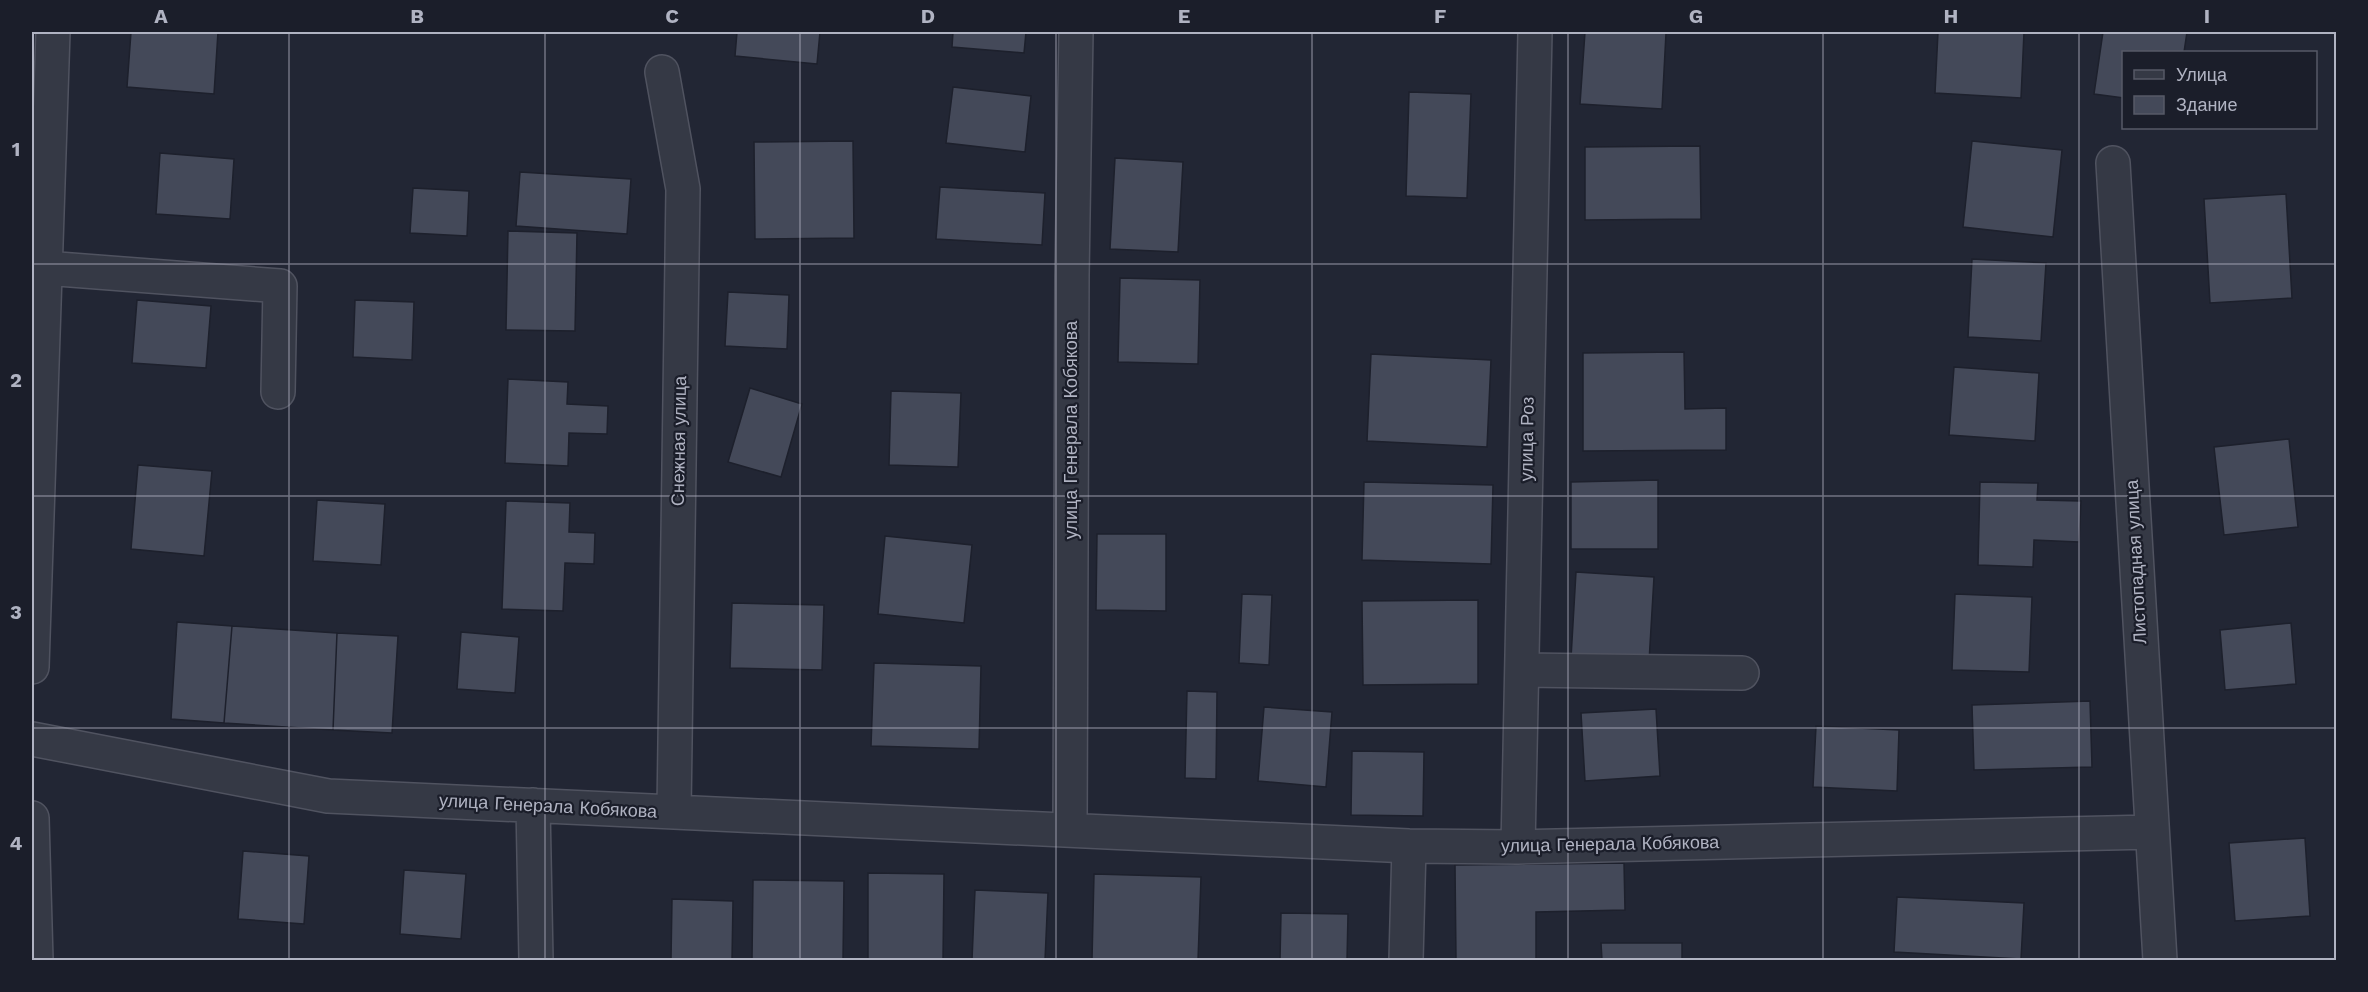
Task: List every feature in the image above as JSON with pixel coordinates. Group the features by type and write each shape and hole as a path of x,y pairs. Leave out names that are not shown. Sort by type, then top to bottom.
{"street":[{"path":"32,667 54,32"},
{"name":"улица Генерала Кобякова","path":"1070,829 1072,276 1076,32"},
{"name":"улица Роз","path":"1518,847 1535,32"},
{"name":"Снежная улица","path":"662,72 683,189 674,811"},
{"name":"Листопадная улица","path":"2114,162 2160,960"},
{"path":"45,268 280,286 278,392"},
{"path":"1522,670 1742,673"},
{"name":"улица Генерала Кобякова","path":"32,739 328,795 1409,846 1518,847 2151,832"},
{"path":"533,805 536,960"},
{"path":"32,818 36,960"},
{"path":"1406,960 1409,846"}],"building":[{"path":"131,32 218,32 214,94 127,87"},
{"path":"737,32 820,32 817,64 735,56"},
{"path":"953,32 1026,32 1024,53 952,47"},
{"path":"1585,32 1666,33 1662,109 1580,104"},
{"path":"1938,32 2024,32 2021,98 1935,93"},
{"path":"2103,32 2187,32 2184,51 2122,51 2122,98 2094,94"},
{"path":"953,87 1031,96 1025,152 946,143"},
{"path":"1409,92 1471,94 1467,198 1406,196"},
{"path":"853,141 854,238 755,239 754,142"},
{"path":"1972,141 2062,150 2053,237 1963,227"},
{"path":"1700,146 1701,219 1585,220 1585,147"},
{"path":"160,153 234,159 230,219 156,214"},
{"path":"1115,158 1183,162 1178,252 1110,249"},
{"path":"520,172 631,179 627,234 516,226"},
{"path":"940,187 1045,193 1042,245 936,239"},
{"path":"413,188 469,191 467,236 410,233"},
{"path":"2286,194 2292,298 2210,303 2204,199"},
{"path":"508,231 577,233 575,331 506,330"},
{"path":"1972,259 2046,263 2041,341 1968,337"},
{"path":"1120,278 1200,280 1198,364 1118,362"},
{"path":"728,292 789,295 787,349 725,346"},
{"path":"137,300 211,306 206,368 132,363"},
{"path":"355,300 414,302 412,360 353,357"},
{"path":"1684,352 1685,409 1726,408 1726,450 1583,451 1583,353"},
{"path":"1371,354 1491,360 1487,447 1367,441"},
{"path":"1954,367 2039,373 2035,441 1949,435"},
{"path":"508,379 568,382 567,404 608,406 607,434 569,433 568,466 505,463"},
{"path":"750,388 802,404 781,477 728,462"},
{"path":"891,391 961,393 958,467 889,465"},
{"path":"2289,439 2298,527 2224,535 2214,447"},
{"path":"138,465 212,471 204,556 131,549"},
{"path":"1658,480 1658,549 1571,549 1571,482"},
{"path":"1364,482 1493,485 1491,564 1362,560"},
{"path":"1980,482 2038,483 2037,500 2081,501 2079,542 2034,540 2033,567 1978,565"},
{"path":"317,500 385,504 381,565 313,561"},
{"path":"506,501 570,503 569,532 595,533 594,564 565,563 563,611 502,609"},
{"path":"1097,534 1166,534 1166,611 1096,610"},
{"path":"885,536 972,545 964,623 878,614"},
{"path":"1576,572 1654,577 1649,662 1571,658"},
{"path":"1242,594 1272,595 1269,665 1239,663"},
{"path":"1955,594 2032,597 2029,672 1952,670"},
{"path":"1478,600 1478,684 1363,685 1362,601"},
{"path":"732,603 824,605 822,670 730,668"},
{"path":"177,622 232,626 224,723 171,719"},
{"path":"2291,623 2296,684 2225,690 2220,630"},
{"path":"232,626 337,633 333,730 224,723"},
{"path":"461,632 519,637 515,693 457,689"},
{"path":"337,633 398,636 392,733 333,730"},
{"path":"874,663 981,666 979,749 871,746"},
{"path":"1187,691 1217,692 1216,779 1185,778"},
{"path":"2090,701 2092,767 1974,770 1972,705"},
{"path":"1264,707 1332,712 1326,787 1258,781"},
{"path":"1656,709 1660,776 1585,781 1581,713"},
{"path":"1816,726 1899,730 1897,791 1813,787"},
{"path":"1352,751 1424,752 1423,816 1351,815"},
{"path":"2305,838 2310,916 2235,921 2229,843"},
{"path":"243,851 309,856 304,924 238,919"},
{"path":"1624,863 1625,910 1536,912 1536,960 1456,960 1455,865"},
{"path":"404,870 466,874 461,939 400,934"},
{"path":"868,873 944,874 943,960 868,960"},
{"path":"1094,874 1201,877 1198,960 1092,960"},
{"path":"753,880 844,881 843,960 752,960"},
{"path":"975,890 1048,893 1045,960 972,960"},
{"path":"1897,897 2024,903 2021,959 1894,952"},
{"path":"672,899 733,901 732,960 671,960"},
{"path":"1281,913 1348,914 1347,960 1280,960"},
{"path":"1601,943 1682,943 1682,960 1602,960"}]}
